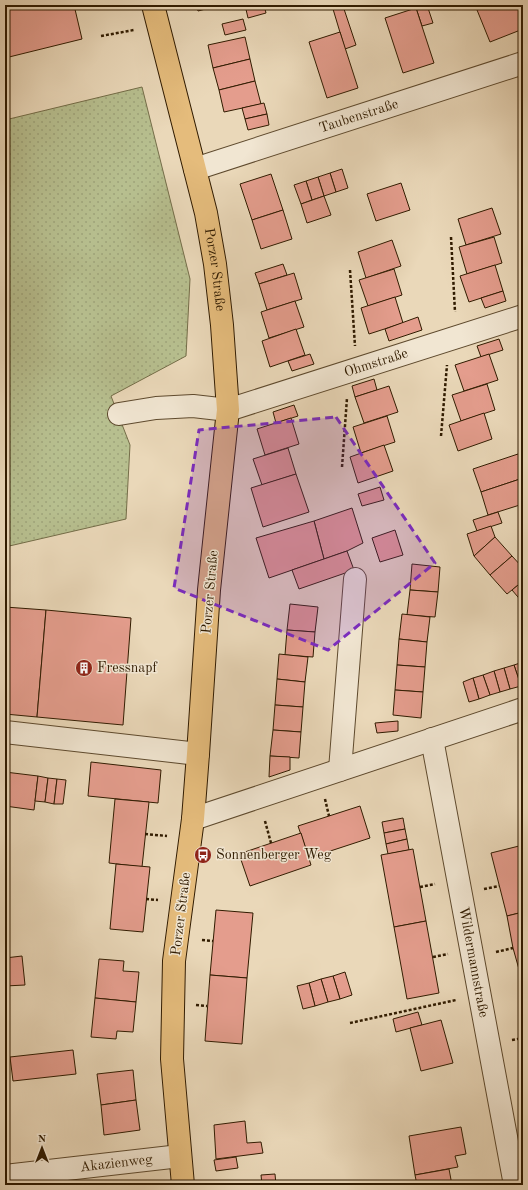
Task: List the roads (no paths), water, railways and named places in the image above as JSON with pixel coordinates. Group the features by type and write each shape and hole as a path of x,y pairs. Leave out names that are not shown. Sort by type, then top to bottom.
{"main road":[{"name":"Porzer Straße","path":"153,5 206,212 215,264 222,325 228,410 209,590 192,819 174,962 172,1059 183,1185"}],"street":[{"name":"Taubenstraße","path":"195,169 523,63"},
{"name":"Ohmstraße","path":"228,410 523,316"},
{"path":"119,414 156,408 193,406 228,410"},
{"path":"340,770 355,579"},
{"path":"192,819 523,709"},
{"path":"5,732 198,754"},
{"name":"Wildermannstraße","path":"432,739 515,1185"},
{"name":"Akazienweg","path":"5,1176 180,1156"}],"place":[{"name":"Fressnapf","path":"84,668"},
{"name":"Sonnenberger Weg","path":"203,855"}]}
